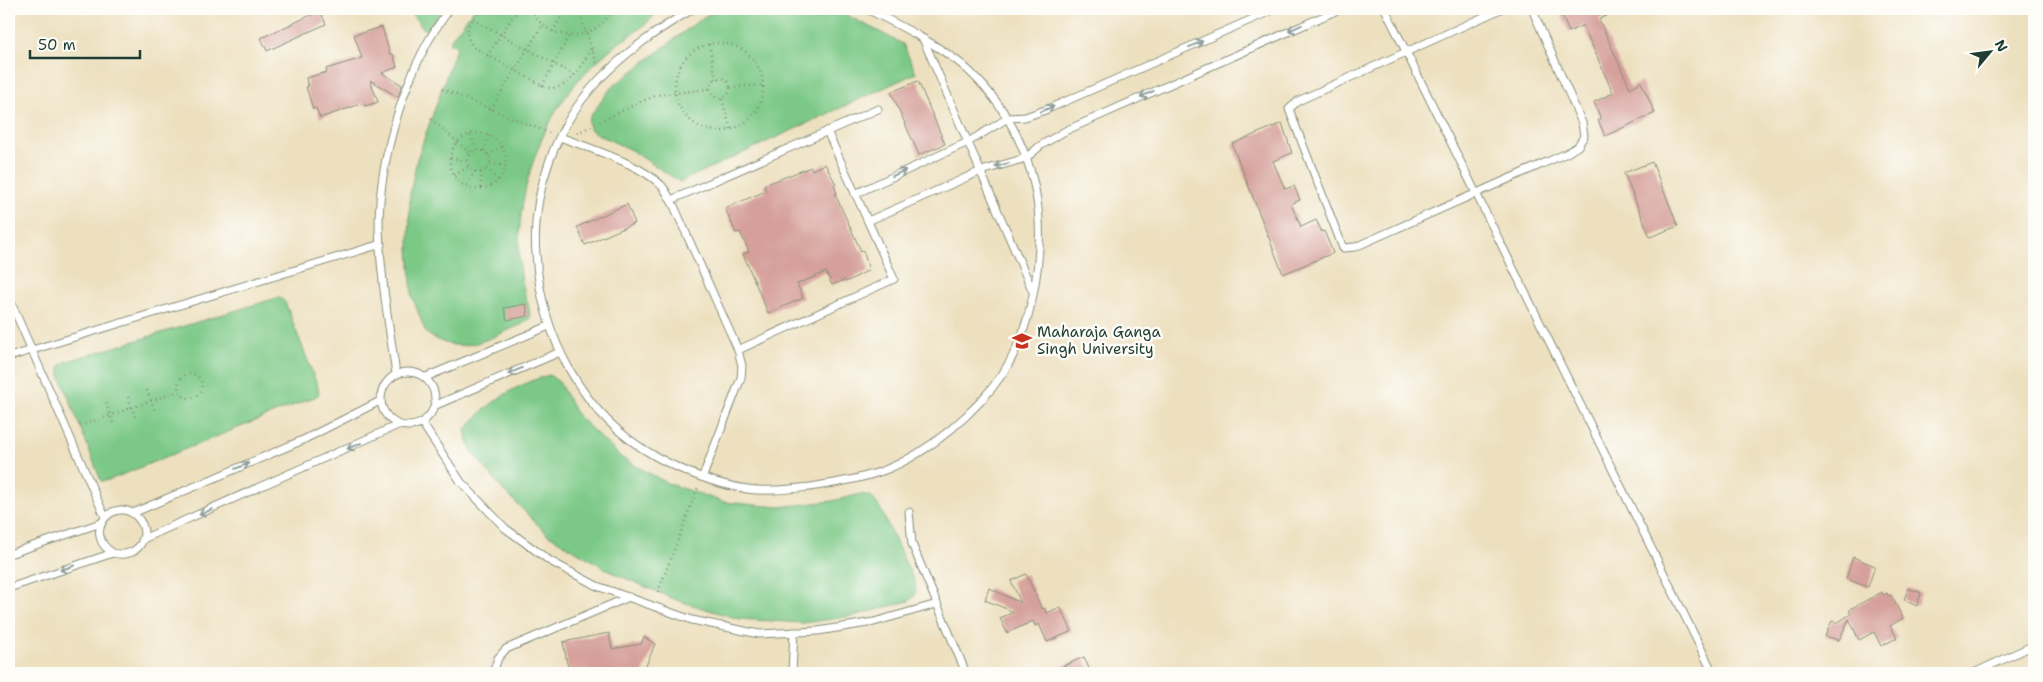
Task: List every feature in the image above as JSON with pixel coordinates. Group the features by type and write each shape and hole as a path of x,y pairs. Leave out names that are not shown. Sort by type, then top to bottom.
{"lane":[{"path":"396,374 386,308 379,226 386,160 411,74 440,22 450,9"},
{"path":"693,9 678,17 635,49 602,77 579,105 545,174 538,204 535,243 537,280 550,326 560,352 573,376 592,403 615,428 647,452 667,463 732,486 749,489 794,489 859,477 907,460 932,444 989,393 1005,371 1017,347 1033,293 1038,263 1040,224 1032,176 1020,139 1008,118 967,69 924,41 867,9"},
{"path":"855,194 968,142 1008,118 1025,117 1048,110 1275,9"},
{"path":"868,221 981,172 1026,158 1040,146 1066,131 1340,9"},
{"path":"1386,9 1713,673"},
{"path":"1501,9 1408,53 1298,101 1289,109 1343,248 1354,247 1477,194 1567,153 1578,146 1584,136 1582,123 1532,9"},
{"path":"924,41 1033,293"},
{"path":"670,200 878,108"},
{"path":"738,350 894,279 827,131"},
{"path":"563,138 638,170 662,186 738,350 742,366 741,378 703,476"},
{"path":"9,357 381,244"},
{"path":"9,298 103,520 100,538 102,544 113,553 120,555 134,551 143,539 398,425"},
{"path":"426,377 550,326"},
{"path":"436,405 560,352"},
{"path":"413,372 426,377 434,388 436,405 431,415 422,424 410,427 398,425 389,420 382,410 380,401 384,386 396,374 413,372"},
{"path":"9,554 103,520 118,510 132,513 303,440 380,401"},
{"path":"422,424 461,482 505,528 550,561 597,586 692,620 759,634 818,631 874,622 937,604"},
{"path":"909,512 912,544 966,673"},
{"path":"132,513 142,525 143,539"},
{"path":"9,588 113,553"},
{"path":"493,673 498,658 506,649 629,597"},
{"path":"792,673 794,632"},
{"path":"1974,673 2034,645"}],"path":[{"path":"482,9 468,24 469,42 487,56 542,86 558,88 566,84 592,48"},
{"path":"487,56 518,9"},
{"path":"532,9 543,24 553,32 569,36 586,34 599,26 612,9"},
{"path":"553,32 565,9 571,11 579,9 602,77"},
{"path":"472,19 574,75"},
{"path":"491,109 543,24"},
{"path":"542,86 569,36"},
{"path":"719,42 733,44 747,52 757,62 763,76 764,85 760,105 752,118 741,127 713,132 699,127 688,118 679,106 675,92 676,77 681,63 691,52 719,42"},
{"path":"709,44 716,79"},
{"path":"716,79 726,80 730,87 728,95 722,99 715,98 709,89 711,83 716,79"},
{"path":"730,87 764,85"},
{"path":"442,89 563,138 640,102 675,92 709,89"},
{"path":"722,99 731,130"},
{"path":"431,119 470,154"},
{"path":"480,133 495,139 505,152 506,165 502,176 490,186 481,188 467,186 454,175 451,158 458,142 470,134 480,133"},
{"path":"470,134 477,150"},
{"path":"484,151 489,135"},
{"path":"488,155 502,147"},
{"path":"477,150 484,151 488,155 490,164 481,172 475,171 468,161 470,154 477,150"},
{"path":"451,158 468,161"},
{"path":"490,164 506,165"},
{"path":"454,175 470,166"},
{"path":"487,168 498,180"},
{"path":"467,186 475,171"},
{"path":"481,172 481,188"},
{"path":"195,374 201,380 201,392 196,397 188,398 179,391 178,382 183,375 195,374"},
{"path":"147,390 155,411"},
{"path":"80,426 179,391"},
{"path":"128,397 136,419"},
{"path":"106,404 114,426"},
{"path":"658,592 703,476"}],"green space":[{"path":"407,9 443,9 426,31"},
{"path":"474,9 658,9 651,20 612,48 587,71 557,109 545,131 528,178 520,227 520,264 530,318 523,324 486,340 463,345 451,345 439,341 426,333 412,296 409,248 410,194 417,159 457,46 449,43"},
{"path":"717,9 835,9 903,44 916,73 680,182 631,150 597,134 590,129 588,124 589,118 611,88 702,18"},
{"path":"280,297 285,302 319,394 109,480 101,481 60,375 60,366 65,362"},
{"path":"549,375 559,382 577,415 622,458 667,483 724,502 779,507 832,501 861,494 871,496 880,508 914,581 916,590 914,597 909,601 853,616 803,623 739,619 679,601 615,574 547,534 503,490 471,450 465,431 483,411 502,396 513,389"}],"building":[{"path":"1559,9 1621,9 1599,19 1630,88 1641,82 1655,113 1605,136 1598,120 1601,119 1594,102 1613,93 1583,25 1569,32"},
{"path":"320,11 326,24 267,51 261,38"},
{"path":"382,27 390,54 393,54 397,67 382,73 402,85 398,97 370,80 378,102 365,106 364,103 320,118 316,108 313,109 306,87 308,87 306,78 327,72 326,69 362,58 354,35"},
{"path":"918,81 945,144 919,155 891,92"},
{"path":"1282,123 1292,153 1273,161 1285,189 1294,186 1300,200 1291,204 1301,227 1316,220 1322,232 1324,231 1333,253 1283,274 1232,144"},
{"path":"1652,162 1678,226 1650,237 1624,173"},
{"path":"825,164 836,184 834,185 837,193 835,194 861,251 863,250 869,270 846,282 845,280 832,285 826,272 797,284 803,298 768,313 743,254 749,252 740,232 736,233 725,208 766,191 764,185 811,167 812,170"},
{"path":"627,204 635,223 585,245 577,227"},
{"path":"526,304 528,316 507,320 504,308"},
{"path":"1853,557 1875,566 1868,587 1846,579"},
{"path":"1026,574 1042,609 1044,608 1047,613 1060,607 1072,631 1047,642 1039,624 1035,626 1033,621 1007,633 1000,618 1014,612 985,600 989,588 1021,603 1011,581"},
{"path":"1908,588 1921,593 1917,606 1904,600"},
{"path":"1882,592 1883,595 1887,593 1888,596 1891,595 1903,618 1890,626 1897,638 1881,646 1874,632 1859,640 1849,619 1839,640 1825,636 1832,621 1837,623 1851,614 1849,611 1852,608"},
{"path":"609,633 612,649 641,644 644,637 655,644 643,673 569,673 563,642"},
{"path":"1084,657 1091,673 1047,673"}],"place":[{"name":"Maharaja Ganga Singh University","path":"1022,341"}]}
